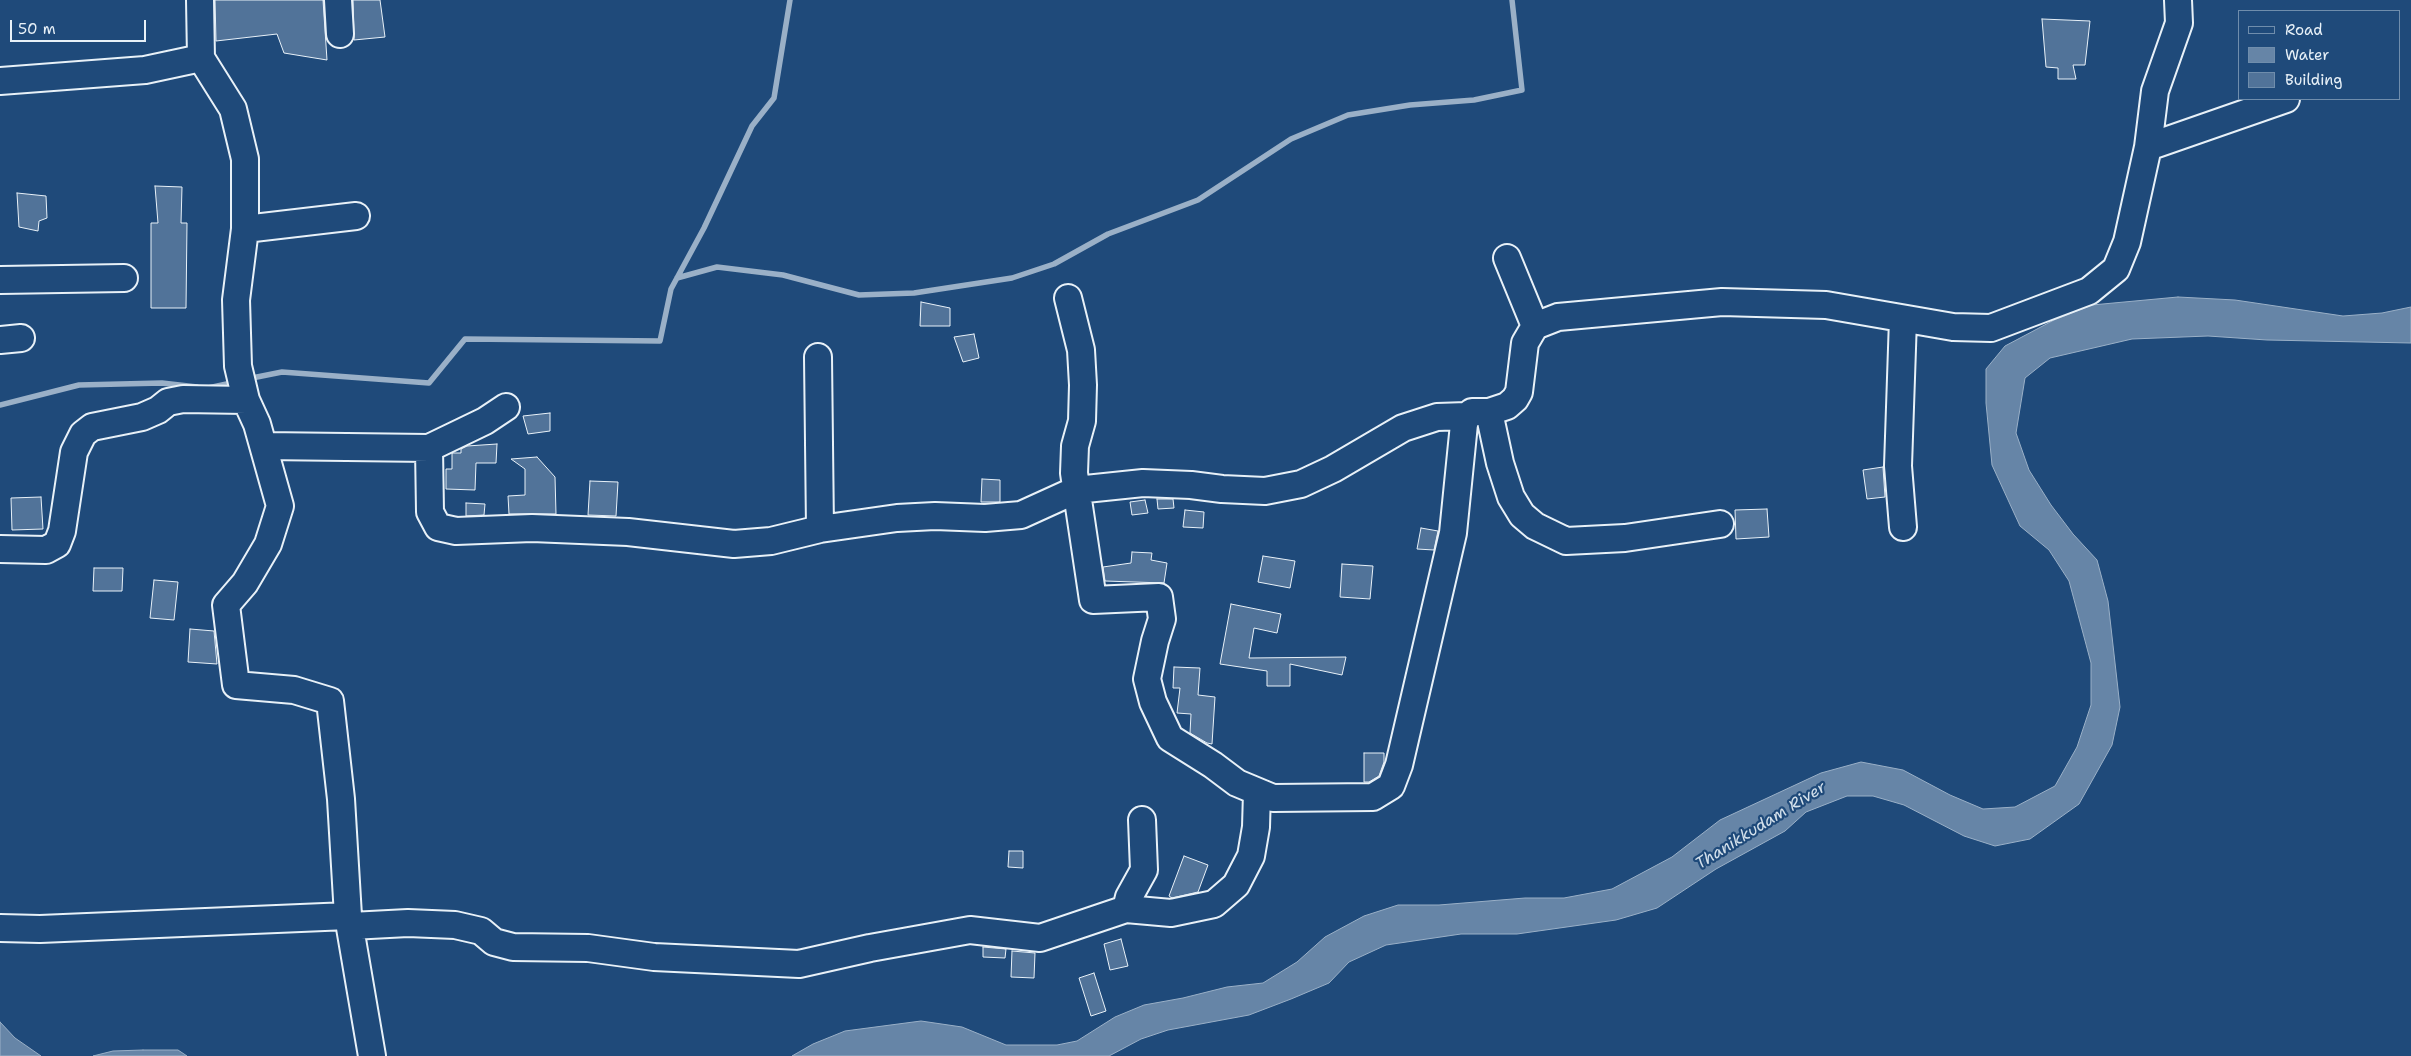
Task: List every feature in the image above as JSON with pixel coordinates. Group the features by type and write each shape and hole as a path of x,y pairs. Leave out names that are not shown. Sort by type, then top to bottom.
{"street":[{"path":"200,0 201,58 232,109 245,160 245,229 236,300 242,384 264,446 280,506 268,544 245,583 226,605 236,685 294,690 330,701 341,799 350,921 372,1056"},
{"path":"338,0 340,34"},
{"path":"429,448 430,512 438,527 456,531 532,528 628,532 734,544 771,541 820,529 897,518 935,516 985,518 1022,515 1076,490 1143,483 1191,484 1222,489 1265,492 1301,484 1333,469 1403,428 1437,417 1478,414 1507,406 1515,399 1518,392 1525,343 1535,326 1558,317 1722,302 1826,305 1954,327 1991,328 2089,291 2116,269 2127,242 2148,147 2155,91 2179,23 2178,0"},
{"path":"0,81 145,70 201,58"},
{"path":"2148,147 2283,100"},
{"path":"245,229 289,226 356,216"},
{"path":"1507,258 1535,326"},
{"path":"0,280 124,278"},
{"path":"1068,298 1081,350 1083,385 1082,421 1075,446 1076,490 1093,600 1159,597 1162,618 1147,679 1153,702 1170,738 1213,765 1237,784 1273,798 1330,799 1373,797 1391,786 1399,764 1446,570 1453,533 1464,424 1478,414"},
{"path":"1903,319 1898,466 1903,527"},
{"path":"818,357 820,529"},
{"path":"0,550 46,550 57,544 62,530 74,452 83,434 92,427 142,417 158,410 168,402 242,384"},
{"path":"264,446 429,448 485,421 506,407"},
{"path":"1478,414 1500,463 1511,496 1522,515 1566,541 1625,538 1720,524"},
{"path":"0,928 40,930 350,921 456,925 481,931 494,942 514,947 588,948 654,957 799,964 889,944 970,930 1040,938 1126,909 1171,913 1214,904 1236,885 1251,856 1256,827 1257,792"},
{"path":"1126,909 1129,897 1144,870 1142,820"}],"water":[{"name":"Thanikkudam River","path":"2178,297 2235,300 2343,316 2382,313 2411,307 2411,343 2267,340 2208,336 2132,339 2050,358 2025,378 2016,433 2029,470 2051,505 2073,534 2097,560 2108,601 2120,707 2112,745 2079,804 2030,839 1995,846 1964,836 1904,805 1873,796 1847,796 1806,812 1785,831 1716,869 1657,908 1616,920 1517,934 1461,934 1386,945 1349,962 1329,983 1291,999 1249,1015 1168,1030 1141,1039 1109,1056 792,1056 813,1044 845,1031 921,1021 962,1027 1006,1045 1057,1045 1077,1041 1115,1017 1144,1005 1227,987 1263,983 1297,962 1325,937 1364,916 1398,905 1439,905 1525,898 1564,898 1612,889 1672,857 1720,820 1821,773 1861,762 1903,770 1950,795 1983,809 2015,807 2055,786 2077,747 2091,705 2091,663 2069,581 2049,550 2020,526 1992,465 1986,403 1986,369 2005,346 2054,320 2092,305"},
{"path":"0,1022 15,1038 41,1056 0,1056"},
{"path":"178,1050 187,1056 93,1056 113,1051"}],"building":[{"path":"215,0 323,0 327,60 284,53 277,34 216,41"},
{"path":"353,0 380,0 385,37 354,40"},
{"path":"2042,19 2090,21 2085,65 2073,65 2076,79 2058,79 2058,68 2046,67"},
{"path":"155,186 182,187 181,223 187,223 186,308 151,308 151,223 158,223"},
{"path":"17,193 46,196 47,218 39,221 38,231 19,227"},
{"path":"921,302 950,308 950,326 920,326"},
{"path":"974,334 979,358 963,362 954,337"},
{"path":"550,413 550,431 528,434 523,416"},
{"path":"497,444 496,463 476,463 475,490 446,489 446,469 452,469 452,453 461,453 461,449 467,446"},
{"path":"537,457 555,477 556,514 509,514 508,496 525,495 525,469 511,459"},
{"path":"1883,467 1885,497 1867,499 1863,470"},
{"path":"982,479 1000,480 1000,502 981,502"},
{"path":"590,481 618,482 616,516 588,515"},
{"path":"41,497 43,529 12,530 11,498"},
{"path":"1157,499 1173,499 1174,508 1158,509"},
{"path":"1145,500 1148,513 1132,515 1130,502"},
{"path":"466,503 485,504 484,515 466,516"},
{"path":"1767,509 1769,537 1736,539 1735,510"},
{"path":"1185,510 1204,512 1203,528 1183,527"},
{"path":"1421,528 1438,531 1434,550 1417,549"},
{"path":"1132,552 1152,553 1151,560 1167,563 1164,583 1105,581 1103,567 1131,563"},
{"path":"1263,556 1295,561 1290,588 1258,582"},
{"path":"1342,564 1373,566 1370,599 1340,597"},
{"path":"94,568 123,568 122,591 93,591"},
{"path":"154,580 178,582 174,620 150,618"},
{"path":"1231,604 1281,614 1277,633 1254,628 1249,658 1346,657 1342,675 1290,664 1290,686 1267,686 1267,671 1220,664"},
{"path":"190,629 214,631 217,664 188,662"},
{"path":"1174,667 1200,668 1198,695 1215,697 1212,744 1190,733 1191,714 1177,713 1180,688 1173,688"},
{"path":"1364,753 1384,753 1384,762 1379,776 1369,782 1364,782"},
{"path":"1009,851 1023,851 1023,868 1008,867"},
{"path":"1184,856 1208,865 1198,892 1172,898 1169,896"},
{"path":"1121,939 1128,966 1110,970 1104,944"},
{"path":"983,947 1006,949 1005,958 983,957"},
{"path":"1012,951 1035,953 1034,978 1011,977"},
{"path":"1094,973 1106,1011 1091,1016 1079,978"}],"waterway":[{"path":"247,379 282,372 429,383 465,339 660,341 671,289 704,228 752,126 774,98 790,0"},
{"path":"677,278 717,267 783,275 859,295 914,293 1012,278 1054,264 1108,234 1198,200 1291,139 1348,115 1410,105 1474,100 1522,90 1512,0"},
{"path":"208,388 236,382"},
{"path":"0,405 79,385 162,383 197,387"}]}
